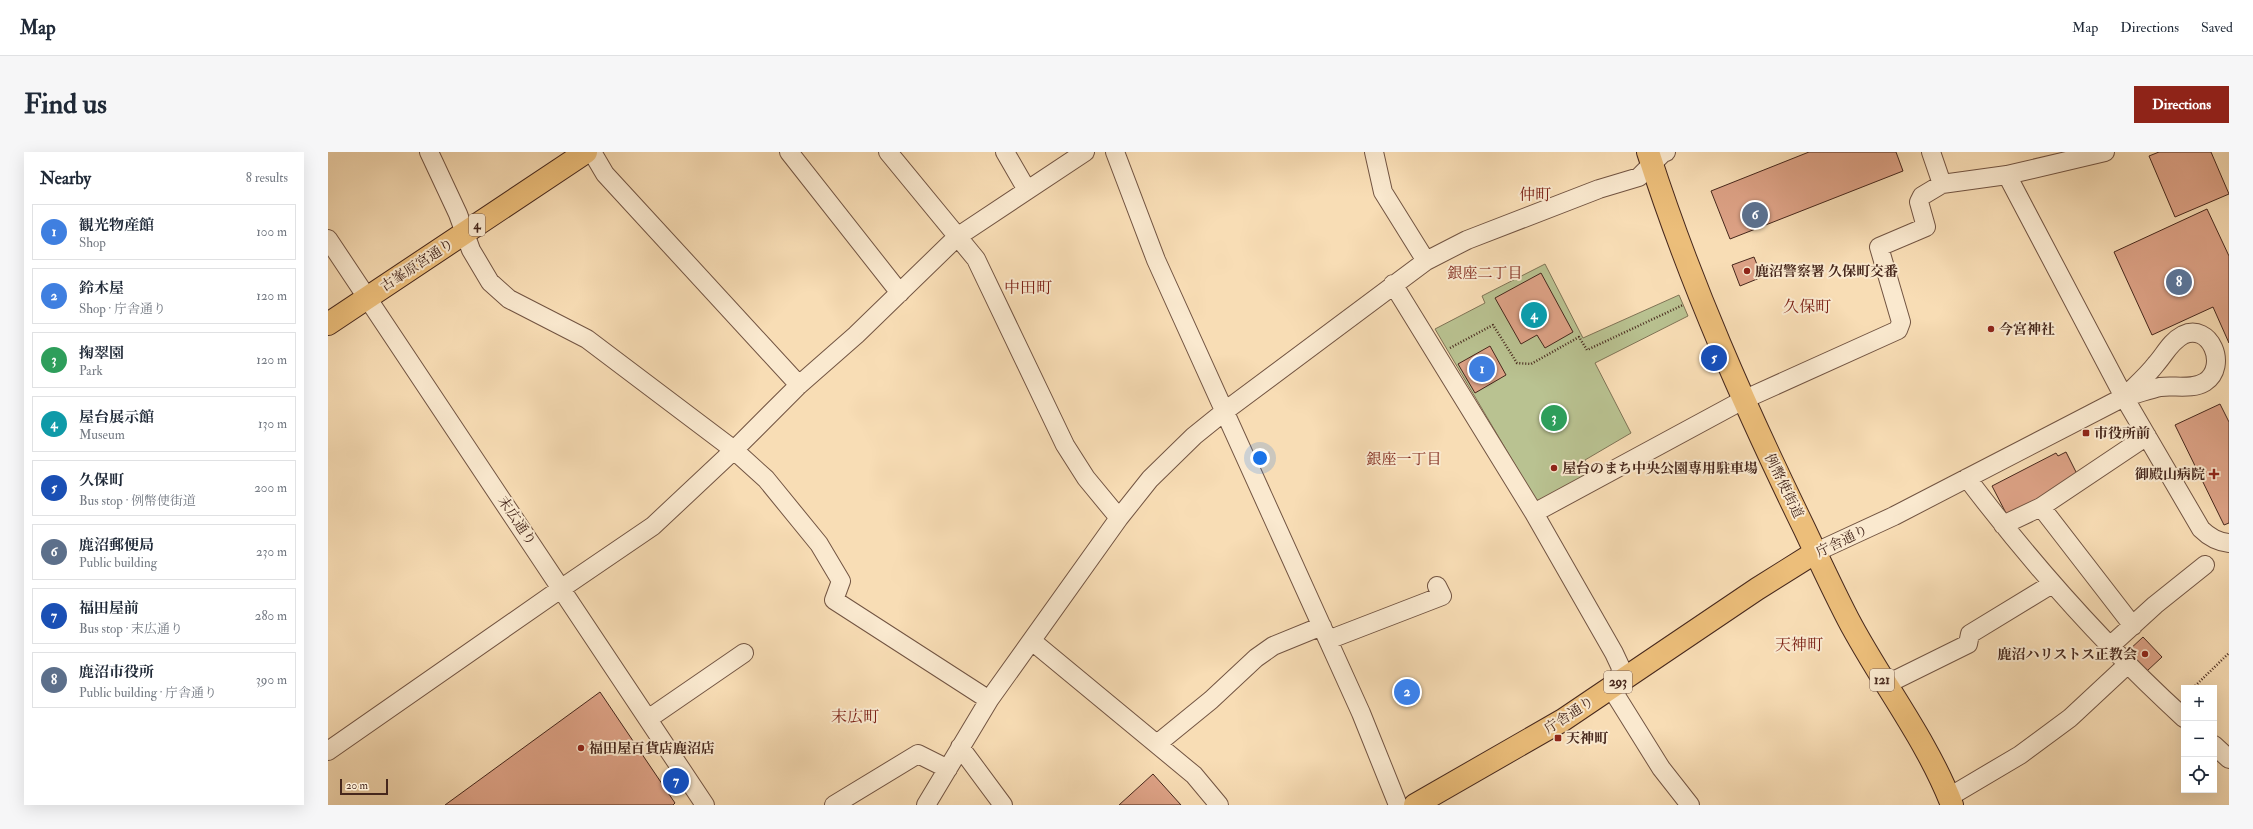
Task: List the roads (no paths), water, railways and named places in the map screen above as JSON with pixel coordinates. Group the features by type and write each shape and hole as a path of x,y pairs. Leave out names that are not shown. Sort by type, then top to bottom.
{"main road":[{"name":"古峯原宮通り","path":"328,324 586,152"},
{"name":"例幣使街道","path":"1655,156 1700,298 1743,400 1848,619 1885,685 1928,752 1951,801"},
{"name":"庁舎通り","path":"1415,805 1557,724 1757,589 1816,552"}],"street":[{"path":"429,152 449,192 471,250 490,282 500,293 524,308 587,339 734,450 766,479 819,544 841,581 834,600 989,700"},
{"path":"592,152 605,174 799,385"},
{"path":"789,152 900,293"},
{"path":"888,152 976,259 1065,445 1086,478 1119,518"},
{"path":"1005,152 1027,190"},
{"path":"328,751 562,588 654,526 734,450 799,385 900,293 957,237 1085,152"},
{"path":"1116,152 1156,260 1361,712 1398,805"},
{"path":"1374,152 1383,192 1426,261"},
{"path":"1931,152 1942,184"},
{"path":"1534,513 1743,400 1898,330 1901,322 1879,247 1926,227 1919,202 1922,196 1942,184 2007,175 2105,152"},
{"path":"926,805 989,700 1119,518 1150,479 1194,436 1393,284 1426,261 1474,237 1599,189 1639,177 1655,156"},
{"path":"2007,175 2124,397 2201,529 2208,535 2224,543 2229,543"},
{"name":"末広通り","path":"328,239 562,588 704,805"},
{"path":"1393,284 1534,513 1614,653 1620,668 1616,696 1618,700 1661,768 1690,805"},
{"path":"2193,333 2202,336 2214,348 2217,359 2215,368 2204,382 2191,386 2160,387 2124,397 2149,373 2170,345 2182,336 2193,333"},
{"name":"庁舎通り","path":"1816,552 1894,516 2124,397"},
{"path":"2003,525 2041,507 2147,436"},
{"path":"1967,478 2003,525 2052,584 2110,646 2181,715"},
{"path":"2041,507 2133,626"},
{"path":"2110,646 2206,566"},
{"path":"1885,685 1968,644 1970,634 2052,584"},
{"path":"1157,744 1211,700 1256,658 1273,646 1325,633 1442,596 1437,586"},
{"path":"1032,641 1194,776 1219,805"},
{"path":"648,719 744,654"},
{"path":"1951,801 2020,756 2070,718 2128,664"},
{"path":"960,747 1003,805"},
{"path":"2217,748 2229,759"},
{"path":"834,805 918,754 948,769"}],"place":[{"name":"鹿沼郵便局","path":"1755,215"},
{"name":"鹿沼警察署 久保町交番","path":"1747,271"},
{"name":"鹿沼市役所","path":"2179,282"},
{"name":"屋台展示館","path":"1534,315"},
{"name":"今宮神社","path":"1991,329"},
{"name":"久保町","path":"1714,358"},
{"name":"観光物産館","path":"1482,369"},
{"name":"掬翠園","path":"1554,418"},
{"name":"市役所前","path":"2086,433"},
{"name":"屋台のまち中央公園専用駐車場","path":"1554,468"},
{"name":"御殿山病院","path":"2214,474"},
{"name":"鹿沼ハリストス正教会","path":"2145,654"},
{"name":"鈴木屋","path":"1407,692"},
{"name":"天神町","path":"1558,738"},
{"name":"福田屋百貨店鹿沼店","path":"581,748"},
{"name":"福田屋前","path":"676,781"}],"district":[{"name":"仲町","path":"1535,195"},
{"name":"銀座二丁目","path":"1485,273"},
{"name":"中田町","path":"1028,288"},
{"name":"久保町","path":"1807,307"},
{"name":"銀座一丁目","path":"1404,459"},
{"name":"天神町","path":"1799,645"},
{"name":"末広町","path":"855,717"}]}
